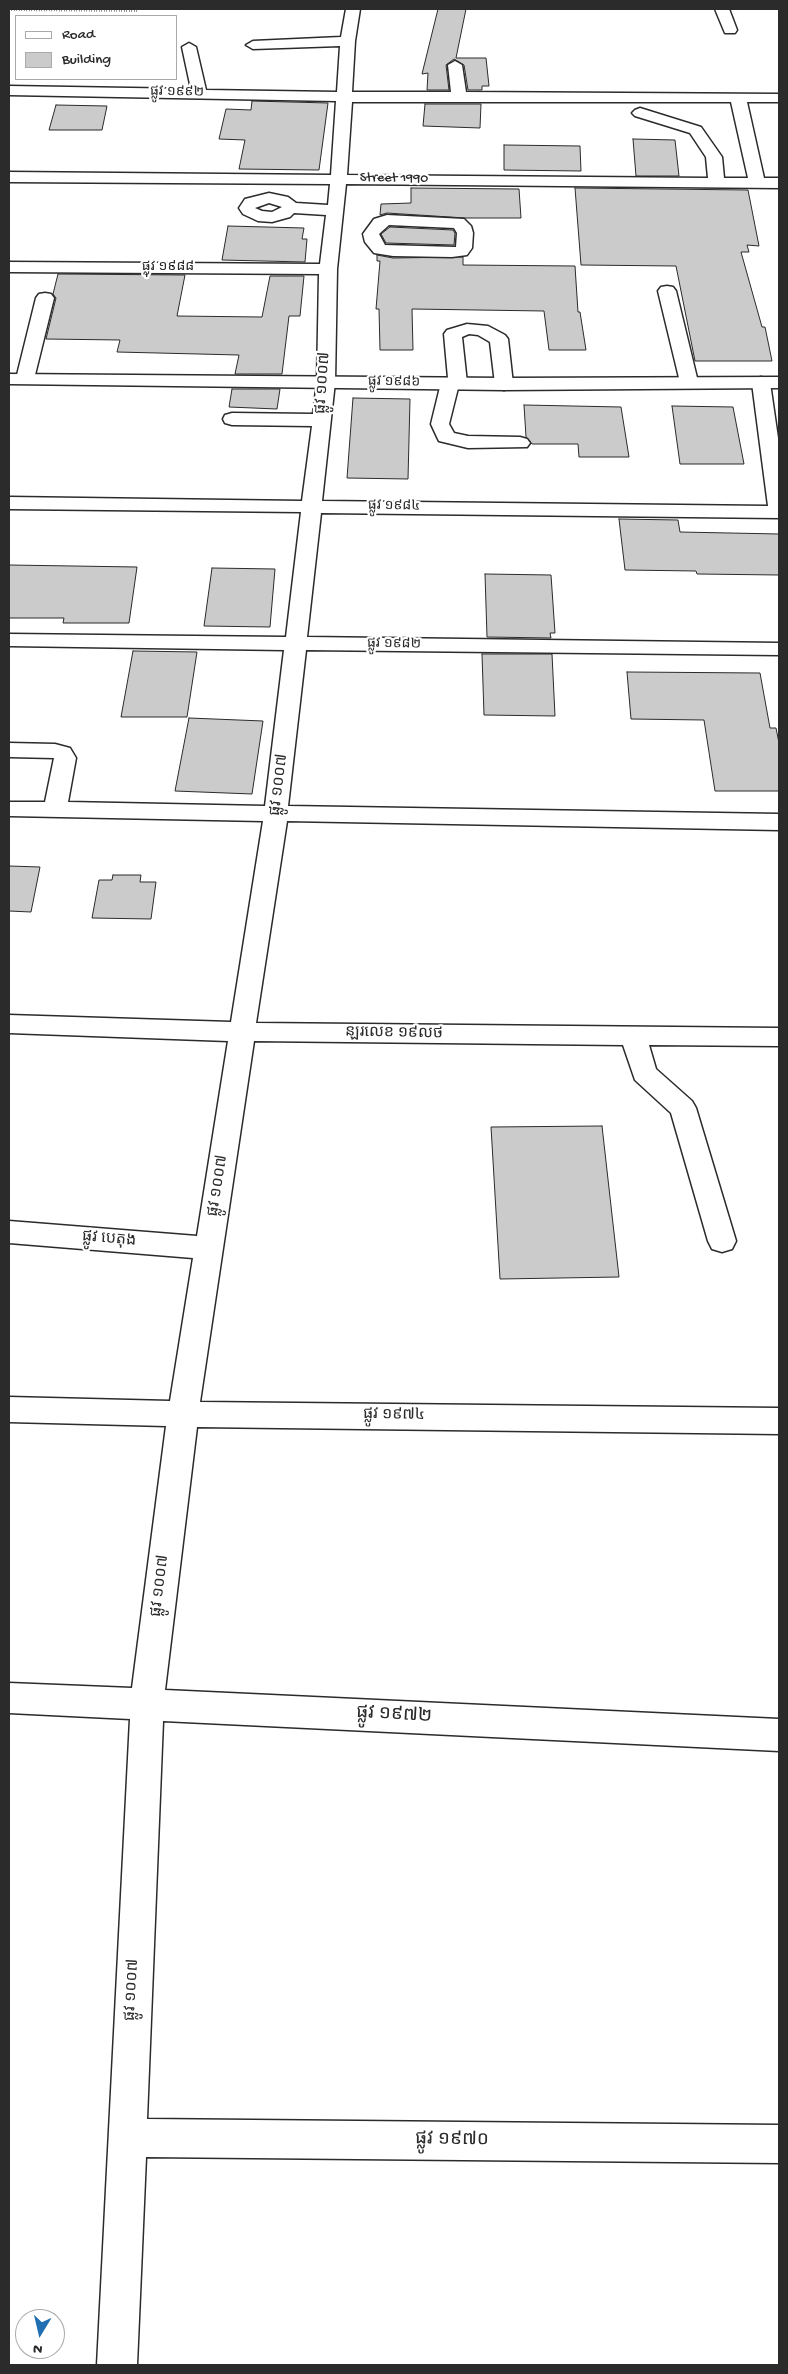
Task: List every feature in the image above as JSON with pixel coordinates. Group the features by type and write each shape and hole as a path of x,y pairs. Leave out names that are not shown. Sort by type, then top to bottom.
{"street":[{"name":"ផ្លូវ ១០០៧","path":"117,2365 146,1704 183,1414 276,814 326,382 328,269 339,178 348,42 353,9"},
{"path":"722,9 730,30"},
{"path":"253,46 348,42"},
{"path":"189,47 200,94"},
{"path":"455,65 459,96"},
{"name":"ផ្លូវ ១៩៩២","path":"9,90 345,97 779,98"},
{"path":"738,98 757,183"},
{"path":"640,114 696,130 714,156 716,182"},
{"name":"Street 1990","path":"9,177 339,178 779,183"},
{"path":"290,208 335,210"},
{"path":"387,220 458,223 463,226 465,233 464,248 461,251 452,252 393,251 380,249 373,242 371,234 380,223 387,220"},
{"path":"333,234 371,234"},
{"name":"ផ្លុវ ១៩៨៨","path":"9,267 328,269"},
{"path":"666,291 690,382"},
{"path":"17,379 45,298"},
{"path":"504,384 499,339 482,330 467,329 453,334 454,383 440,424 446,437 468,442 520,443"},
{"name":"ផ្លូវ ១៩៨៦","path":"17,379 504,384 770,383"},
{"path":"770,383 779,512"},
{"path":"232,419 321,420"},
{"name":"ផ្លូវ ១៩៨៤","path":"9,503 779,512"},
{"name":"ផ្លូវ ១៩៨២","path":"9,640 779,649"},
{"path":"9,750 55,751 62,753 65,758 55,810"},
{"path":"9,809 779,822"},
{"name":"ន្ឡរលេខ ១៩លថ","path":"9,1024 242,1032 779,1037"},
{"path":"634,1037 644,1073 683,1108 722,1241"},
{"name":"ផ្លូវ បេតុង","path":"9,1232 209,1248"},
{"name":"ផ្លូវ ១៩៧៤","path":"9,1410 183,1414 779,1421"},
{"name":"ផ្លូវ ១៩៧២","path":"9,1698 779,1735"},
{"name":"ផ្លូវ ១៩៧០","path":"126,2138 779,2144"}],"path":[{"path":"9,10 138,11"}],"building":[{"path":"438,9 466,9 456,58 486,58 489,86 482,86 482,90 468,90 464,65 454,59 446,65 449,90 427,90 428,73 422,74"},
{"path":"252,101 328,103 319,170 239,169 245,140 219,139 226,109 251,110"},
{"path":"425,104 481,104 480,128 423,126"},
{"path":"56,105 107,106 102,130 49,130"},
{"path":"633,139 675,140 679,176 636,176"},
{"path":"504,145 580,146 581,171 504,170"},
{"path":"411,188 519,189 521,218 465,218 387,213 380,215 381,204 411,203"},
{"path":"575,188 748,190 759,246 747,245 749,252 741,252 762,327 765,327 772,361 695,361 676,266 581,265"},
{"path":"228,226 304,228 302,239 307,239 305,262 222,260"},
{"path":"390,227 453,230 455,233 454,245 386,243 381,234"},
{"path":"377,255 393,258 463,257 463,265 575,266 578,312 580,312 586,350 549,350 544,311 412,309 413,350 380,350 379,309 376,309 380,261 377,261"},
{"path":"58,274 185,275 177,316 262,317 270,276 304,276 300,316 289,316 282,374 235,374 239,355 117,352 120,340 46,339 56,298 53,294"},
{"path":"232,389 280,389 277,409 229,407"},
{"path":"353,398 410,399 408,479 347,478"},
{"path":"524,405 621,407 629,457 579,457 578,444 532,444 526,437"},
{"path":"672,406 733,407 744,464 680,464"},
{"path":"619,519 678,520 680,532 779,534 779,575 697,574 696,571 625,570"},
{"path":"9,565 137,567 129,623 63,623 64,618 9,618"},
{"path":"212,568 275,569 270,627 204,626"},
{"path":"485,574 551,575 555,633 550,633 551,638 487,637"},
{"path":"133,651 197,652 187,717 121,717"},
{"path":"482,654 552,654 555,716 484,715"},
{"path":"627,672 760,673 770,728 776,728 779,743 779,791 715,791 704,720 631,719"},
{"path":"189,718 263,721 252,794 175,791"},
{"path":"9,866 40,867 31,912 9,911"},
{"path":"113,875 141,875 140,882 156,882 151,919 92,918 99,880 112,880"},
{"path":"602,1126 619,1277 500,1279 491,1127"}]}
